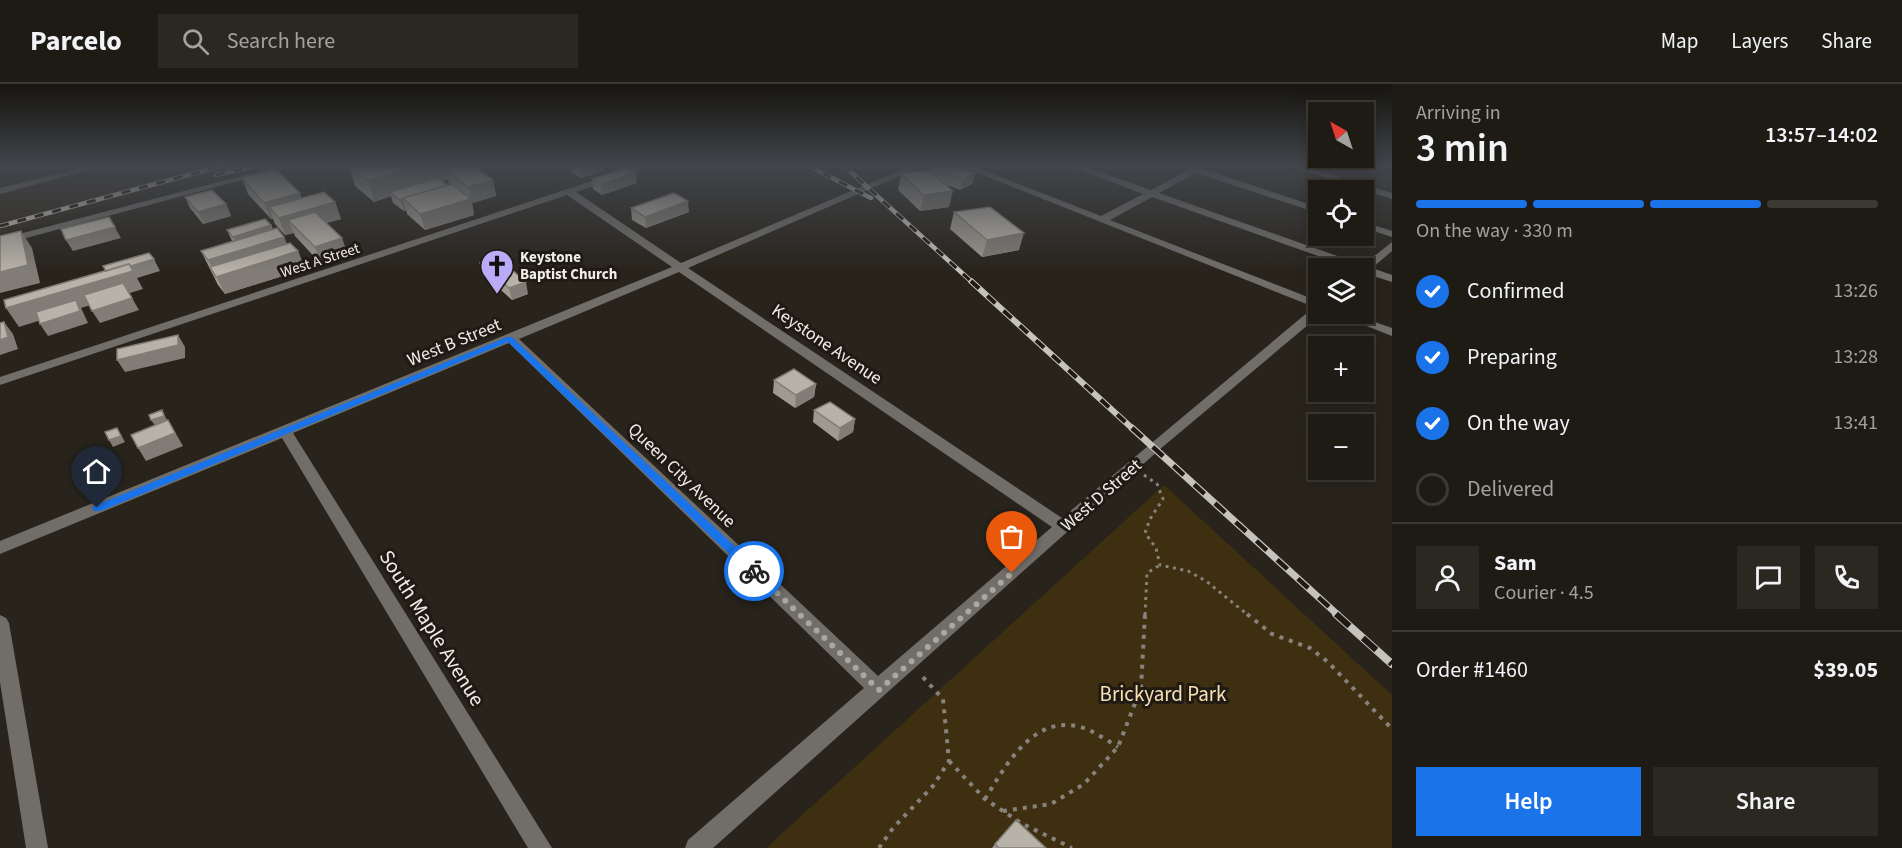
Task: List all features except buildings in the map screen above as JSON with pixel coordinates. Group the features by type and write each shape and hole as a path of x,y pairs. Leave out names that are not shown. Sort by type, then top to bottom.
{"street":[{"path":"0,242 158,201"},
{"name":"West A Street","path":"0,381 543,201"},
{"name":"Keystone Avenue","path":"582,201 1064,528"},
{"name":"West B Street","path":"0,548 837,201"},
{"path":"1053,201 1308,301"},
{"path":"1102,220 1138,201"},
{"path":"1170,201 1330,258"},
{"path":"1292,201 1308,206"},
{"path":"1374,228 1392,234"},
{"path":"1374,261 1392,245"},
{"path":"1374,273 1392,279"},
{"name":"West D Street","path":"696,848 1133,468 1154,447 1308,318"},
{"path":"1370,324 1392,332"},
{"name":"Queen City Avenue","path":"510,338 879,690"},
{"name":"South Maple Avenue","path":"285,431 541,848"},
{"path":"0,623 37,848"}],"path":[{"path":"1133,468 1157,484 1163,500 1150,519 1145,533 1156,548 1160,565"},
{"path":"1003,811 1051,804 1084,784 1118,747 1141,688 1147,573 1160,565 1188,571 1206,581 1272,634 1310,648 1328,662 1392,729"},
{"path":"909,662 943,699 949,761 985,799 1021,823 1072,848"},
{"path":"985,799 1033,735 1052,724 1076,726 1118,747"},
{"path":"879,848 893,828 933,786 949,761"}],"shaded area":[{"path":"0,201 122,201 0,234"}],"green space":[{"name":"Brickyard Park","path":"1164,485 1392,695 1392,848 766,848"}],"railway":[{"path":"0,226 93,201"},
{"path":"882,201 972,282"},
{"path":"971,281 1134,430"},
{"path":"1132,428 1338,615"},
{"path":"1336,614 1392,664"}],"way so far":[{"path":"754,571 879,690 1012,573"}],"place":[{"name":"Keystone Baptist Church","path":"497,295"}],"route":[{"path":"97,508 510,338 754,571"}]}
